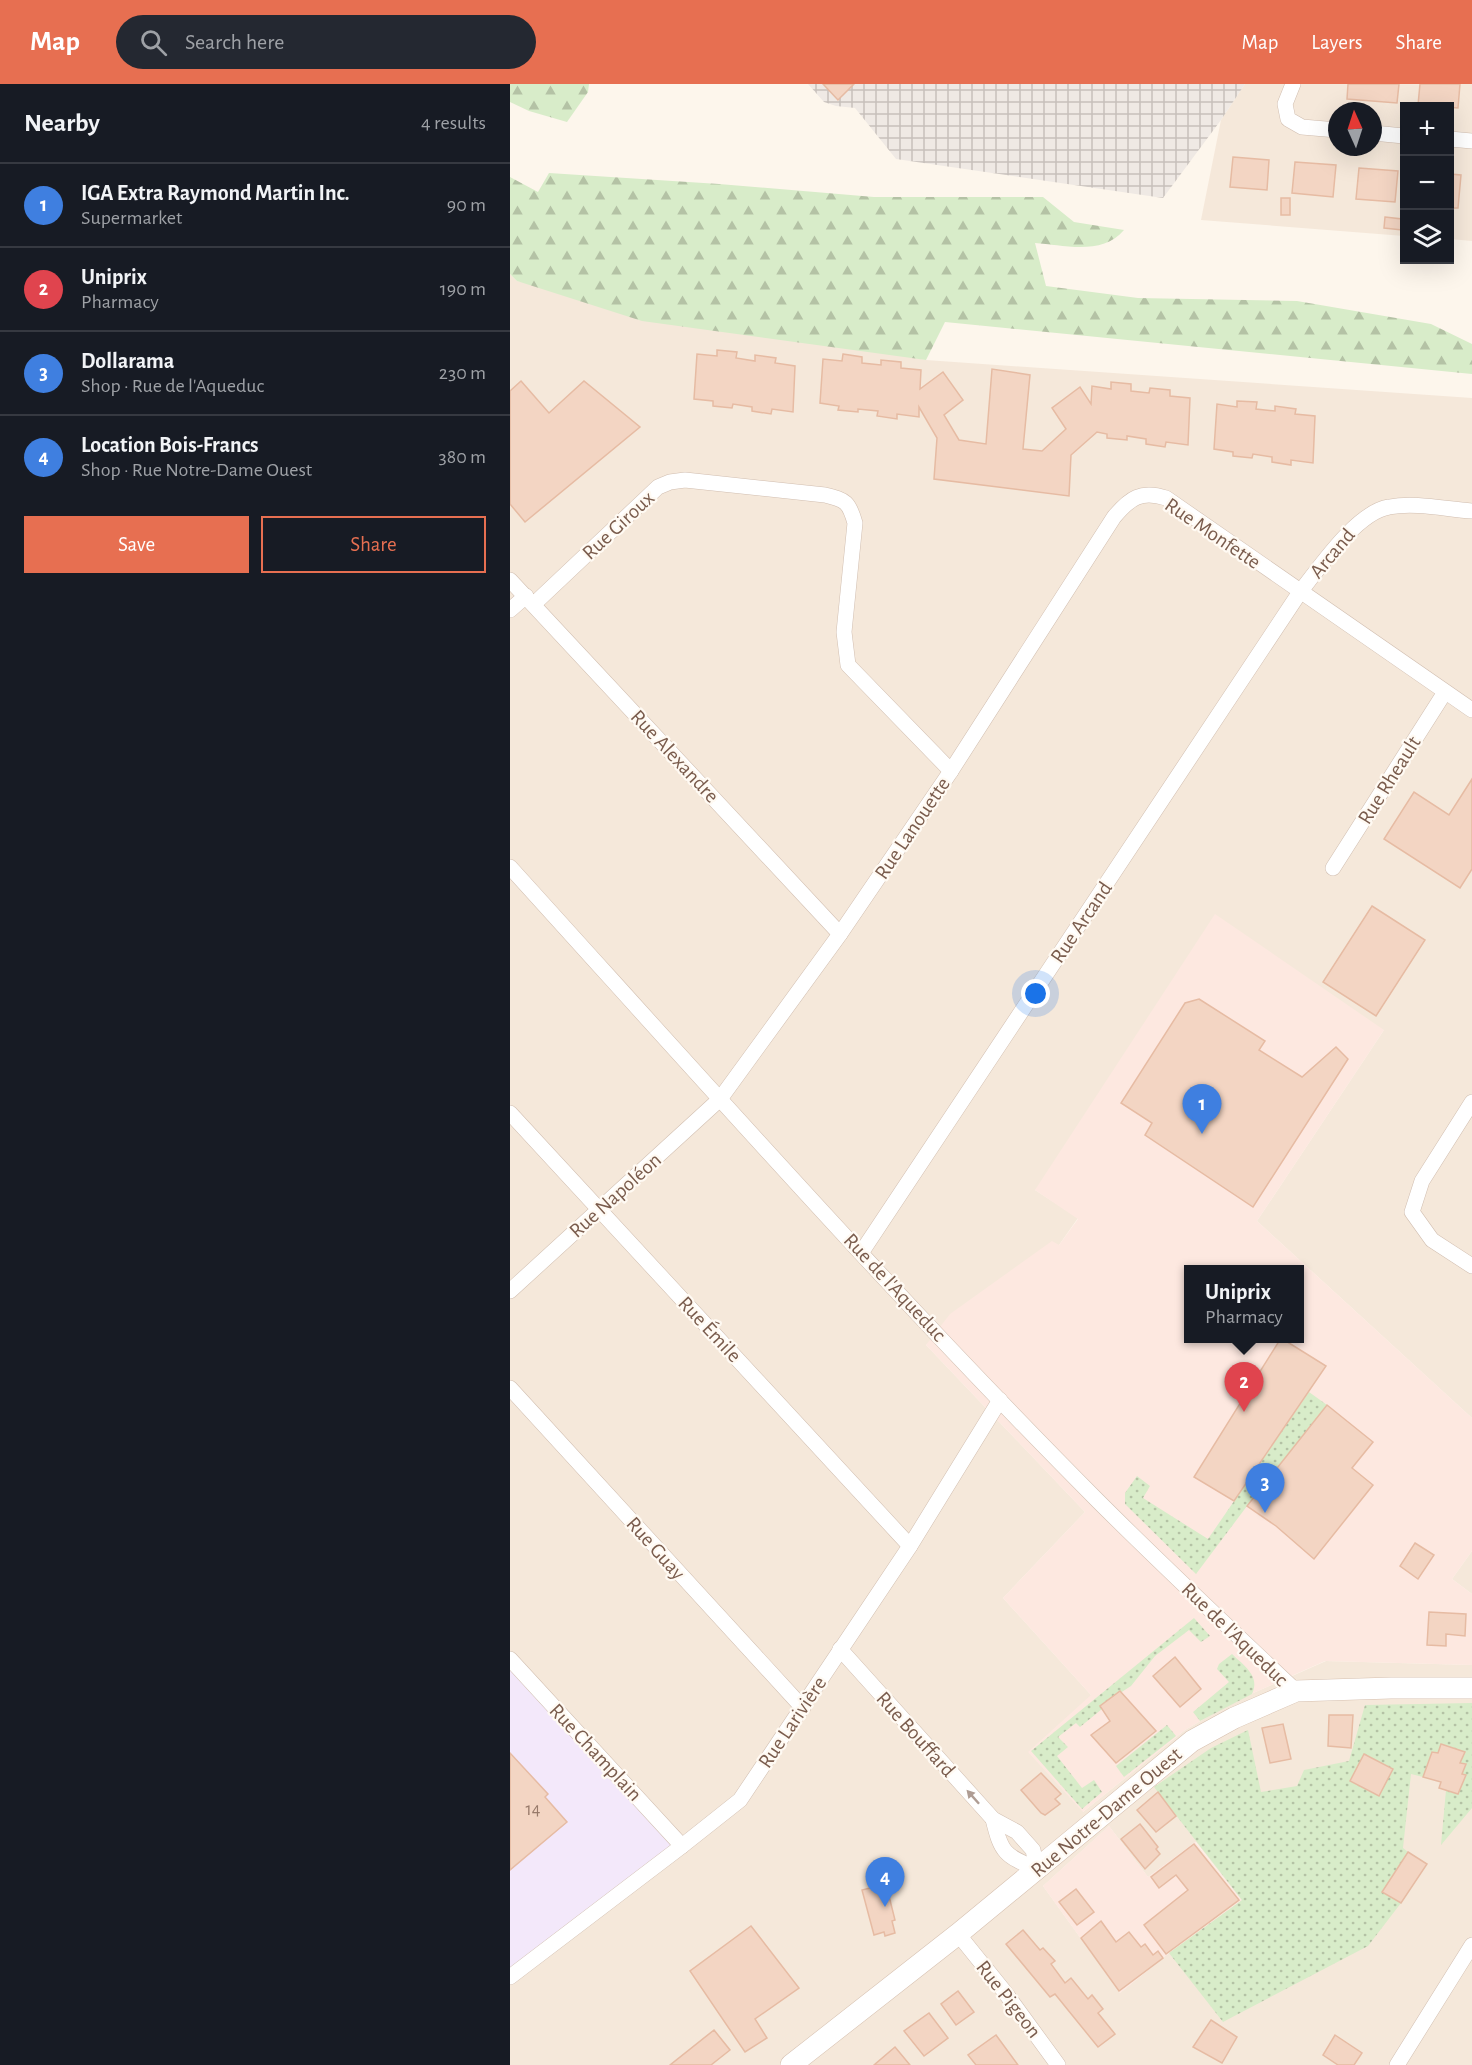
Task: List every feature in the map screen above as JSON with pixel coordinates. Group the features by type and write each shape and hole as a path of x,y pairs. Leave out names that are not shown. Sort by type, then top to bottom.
{"street":[{"path":"1293,84 1285,104 1288,118 1302,127 1328,129"},
{"path":"1382,134 1400,136"},
{"path":"1454,139 1472,141"},
{"name":"Rue Giroux","path":"510,610 530,600 658,487 670,482 685,480 825,495"},
{"name":"Rue Monfette","path":"951,771 1114,517 1135,498 1150,494 1166,498 1472,710"},
{"name":"Rue Lanouette","path":"720,1099 840,933 951,771 848,665 844,632 855,523 850,506 841,499 825,495"},
{"name":"Arcand","path":"1300,592 1358,522 1387,507 1416,506 1472,511"},
{"name":"Rue Alexandre","path":"510,580 840,933"},
{"name":"Rue Arcand","path":"861,1253 1300,592"},
{"name":"Rue Rheault","path":"1333,868 1445,692"},
{"name":"Rue de l'Aqueduc","path":"510,867 861,1253 1000,1400 1099,1502 1296,1691"},
{"name":"Rue Napoléon","path":"510,1291 720,1099"},
{"path":"1472,1102 1422,1181 1412,1212 1432,1240 1472,1266"},
{"name":"Rue Émile","path":"510,1113 910,1546"},
{"name":"Rue Guay","path":"510,1388 803,1708"},
{"name":"Rue Larivière","path":"510,1977 740,1800 910,1546 1000,1400"},
{"name":"Rue Bouffard","path":"840,1649 993,1819 1017,1832 1033,1850 1037,1869"},
{"name":"Rue Champlain","path":"510,1659 682,1846"},
{"name":"Rue Notre-Dame Ouest","path":"791,2065 958,1934 1192,1741 1234,1718 1296,1691 1472,1688"},
{"name":"Rue Bouffard","path":"993,1819 998,1842 1010,1856 1037,1869"},
{"name":"Rue Pigeon","path":"958,1934 1004,1991 1058,2065"},
{"path":"1397,2065 1472,1945"}],"shaded area":[{"path":"808,84 1245,84 1163,198 896,159 855,108 824,102"},
{"path":"1245,84 1472,84 1472,241 1454,239 1454,102 1400,102 1400,236 1201,220 1221,120"},
{"path":"510,274 517,281 926,360 1472,398 1472,1418 1257,1221 1384,1030 1035,1190 1078,1218 1059,1245 926,1345 1085,1512 1003,1598 1091,1695 1083,1812 1185,1730 1251,1694 1326,1661 1472,1665 1472,2065 510,2065","holes":["1109,1826 1148,1877 1196,1842 1242,1901 1169,1953 1120,1993 1043,1886"]},
{"path":"1215,914 1384,1030 1257,1221 1472,1418 1472,1551 1452,1579 1472,1594 1472,1665 1325,1661 1251,1694 1185,1730 1083,1812 1028,1752 1091,1695 1003,1598 1085,1512 926,1345 950,1314 1052,1241 1059,1245 1078,1219 1035,1190"},
{"path":"1472,1551 1472,1594 1452,1579"},
{"path":"510,1659 682,1846 510,1977"},
{"path":"1109,1826 1148,1877 1195,1842 1242,1901 1169,1953 1120,1993 1043,1886"}],"green space":[{"path":"510,84 589,84 588,92 567,122 529,111 510,102"},
{"path":"549,173 874,197 1043,197 1074,222 1124,230 1115,238 1094,246 1070,247 1035,243 1046,286 1138,298 1297,301 1431,324 1472,344 1472,374 945,322 926,360 642,321 517,281 510,274 510,177 538,192"},
{"path":"1309,1392 1327,1405 1196,1574 1125,1504 1125,1493 1137,1476 1150,1486 1143,1498 1208,1539"},
{"path":"1194,1618 1210,1636 1201,1642 1189,1630 1155,1656 1131,1686 1100,1706 1102,1709 1080,1727 1076,1723 1058,1737 1068,1747 1057,1756 1082,1788 1094,1780 1102,1792 1082,1809 1031,1751"},
{"path":"1232,1654 1253,1676 1252,1694 1200,1721 1193,1712 1229,1682 1217,1669 1219,1664"},
{"path":"1472,1703 1472,1808 1441,1845 1446,1790 1458,1793 1466,1776 1462,1774 1466,1765 1460,1763 1464,1752 1441,1744 1438,1753 1432,1752 1423,1777 1411,1774 1403,1848 1408,1852 1382,1892 1401,1903 1368,1946 1223,2022 1169,1953 1242,1900 1154,1787 1211,1748 1248,1730 1261,1792 1297,1786 1304,1770 1349,1761 1365,1705"},
{"path":"1167,1725 1176,1736 1124,1777 1116,1766"}],"building":[{"path":"823,84 854,84 838,100"},
{"path":"1348,84 1399,84 1397,103 1347,99"},
{"path":"1420,84 1460,84 1458,108 1454,108 1454,102 1418,102"},
{"path":"1233,157 1269,160 1267,190 1230,187"},
{"path":"1295,162 1336,165 1333,197 1292,193"},
{"path":"1359,168 1398,171 1395,202 1356,199"},
{"path":"1454,174 1461,175 1458,208 1454,208"},
{"path":"1281,198 1290,198 1290,215 1281,215"},
{"path":"1385,217 1400,219 1400,230 1384,228"},
{"path":"717,350 737,352 736,358 755,361 755,355 776,358 775,363 795,366 793,412 772,409 771,414 752,411 752,407 733,404 732,408 713,406 713,401 694,399 697,354 717,356"},
{"path":"843,354 862,357 862,363 881,365 881,360 901,362 901,368 921,370 920,389 943,372 963,400 944,415 959,440 986,444 992,369 1030,375 1023,449 1042,451 1066,429 1052,408 1080,387 1091,404 1092,386 1111,389 1111,382 1131,384 1131,391 1149,393 1150,388 1170,390 1170,396 1190,398 1188,445 1166,442 1165,447 1146,444 1146,439 1127,436 1127,440 1107,438 1107,434 1097,432 1071,455 1069,496 934,479 937,438 919,407 919,417 897,414 897,419 877,416 878,411 838,410 839,406 820,403 823,359 842,361"},
{"path":"521,381 549,413 584,381 640,427 525,522 510,504 510,391"},
{"path":"1237,401 1257,402 1256,409 1275,411 1275,406 1296,409 1295,414 1315,416 1313,463 1291,460 1291,465 1272,462 1272,457 1253,454 1252,458 1233,456 1233,452 1214,449 1217,404 1237,407"},
{"path":"1472,779 1472,869 1460,888 1384,839 1414,792 1449,815"},
{"path":"1372,906 1425,940 1376,1016 1323,982"},
{"path":"1199,999 1265,1041 1259,1050 1302,1077 1336,1047 1348,1059 1253,1207 1145,1135 1152,1123 1121,1103 1185,1003"},
{"path":"1278,1343 1289,1343 1326,1366 1234,1501 1194,1477"},
{"path":"1327,1405 1373,1442 1352,1468 1373,1485 1314,1559 1276,1526 1247,1506"},
{"path":"1415,1543 1434,1555 1418,1579 1400,1566"},
{"path":"1429,1612 1466,1614 1465,1636 1446,1634 1446,1646 1427,1645"},
{"path":"1175,1657 1201,1689 1180,1707 1153,1676"},
{"path":"1120,1691 1156,1731 1116,1763 1091,1735 1110,1721 1100,1706"},
{"path":"1329,1715 1353,1715 1351,1748 1328,1746"},
{"path":"1283,1724 1291,1759 1270,1763 1262,1728"},
{"path":"1441,1744 1465,1752 1460,1763 1466,1764 1462,1774 1466,1775 1458,1794 1439,1788 1441,1782 1423,1777 1432,1752 1438,1753"},
{"path":"510,1753 548,1794 545,1797 567,1822 510,1870"},
{"path":"1364,1754 1393,1769 1379,1796 1350,1781"},
{"path":"1041,1773 1061,1794 1055,1799 1060,1804 1045,1815 1021,1790"},
{"path":"1158,1792 1176,1816 1156,1832 1137,1810"},
{"path":"1140,1824 1158,1847 1156,1849 1160,1854 1145,1869 1121,1839"},
{"path":"1194,1844 1239,1900 1166,1954 1144,1925 1188,1890 1176,1875 1159,1888 1151,1877"},
{"path":"1408,1852 1427,1864 1401,1903 1382,1892"},
{"path":"886,1884 895,1920 892,1921 895,1933 885,1936 884,1932 874,1935 862,1890"},
{"path":"1076,1889 1094,1912 1077,1925 1059,1902"},
{"path":"1101,1921 1116,1942 1129,1932 1141,1947 1145,1944 1153,1955 1158,1951 1163,1958 1119,1991 1081,1938"},
{"path":"751,1926 799,1988 755,2019 767,2038 745,2052 690,1971"},
{"path":"1023,1930 1040,1950 1043,1948 1055,1961 1051,1964 1065,1983 1071,1978 1088,1999 1092,1995 1103,2009 1098,2013 1115,2034 1098,2047 1055,1994 1050,1997 1006,1944"},
{"path":"958,1991 974,2012 956,2025 941,2004"},
{"path":"929,2013 948,2038 924,2056 904,2031"},
{"path":"1211,2020 1237,2037 1222,2063 1193,2047"},
{"path":"714,2030 730,2050 711,2065 670,2065"},
{"path":"996,2035 1018,2065 976,2065 968,2055"},
{"path":"1335,2035 1362,2053 1354,2065 1338,2065 1323,2055"},
{"path":"895,2047 910,2065 874,2065"}],"place":[{"name":"IGA Extra Raymond Martin Inc.","path":"1202,1134"},
{"name":"Uniprix","path":"1244,1412"},
{"name":"Dollarama","path":"1265,1513"},
{"name":"Location Bois-Francs","path":"885,1907"}]}
